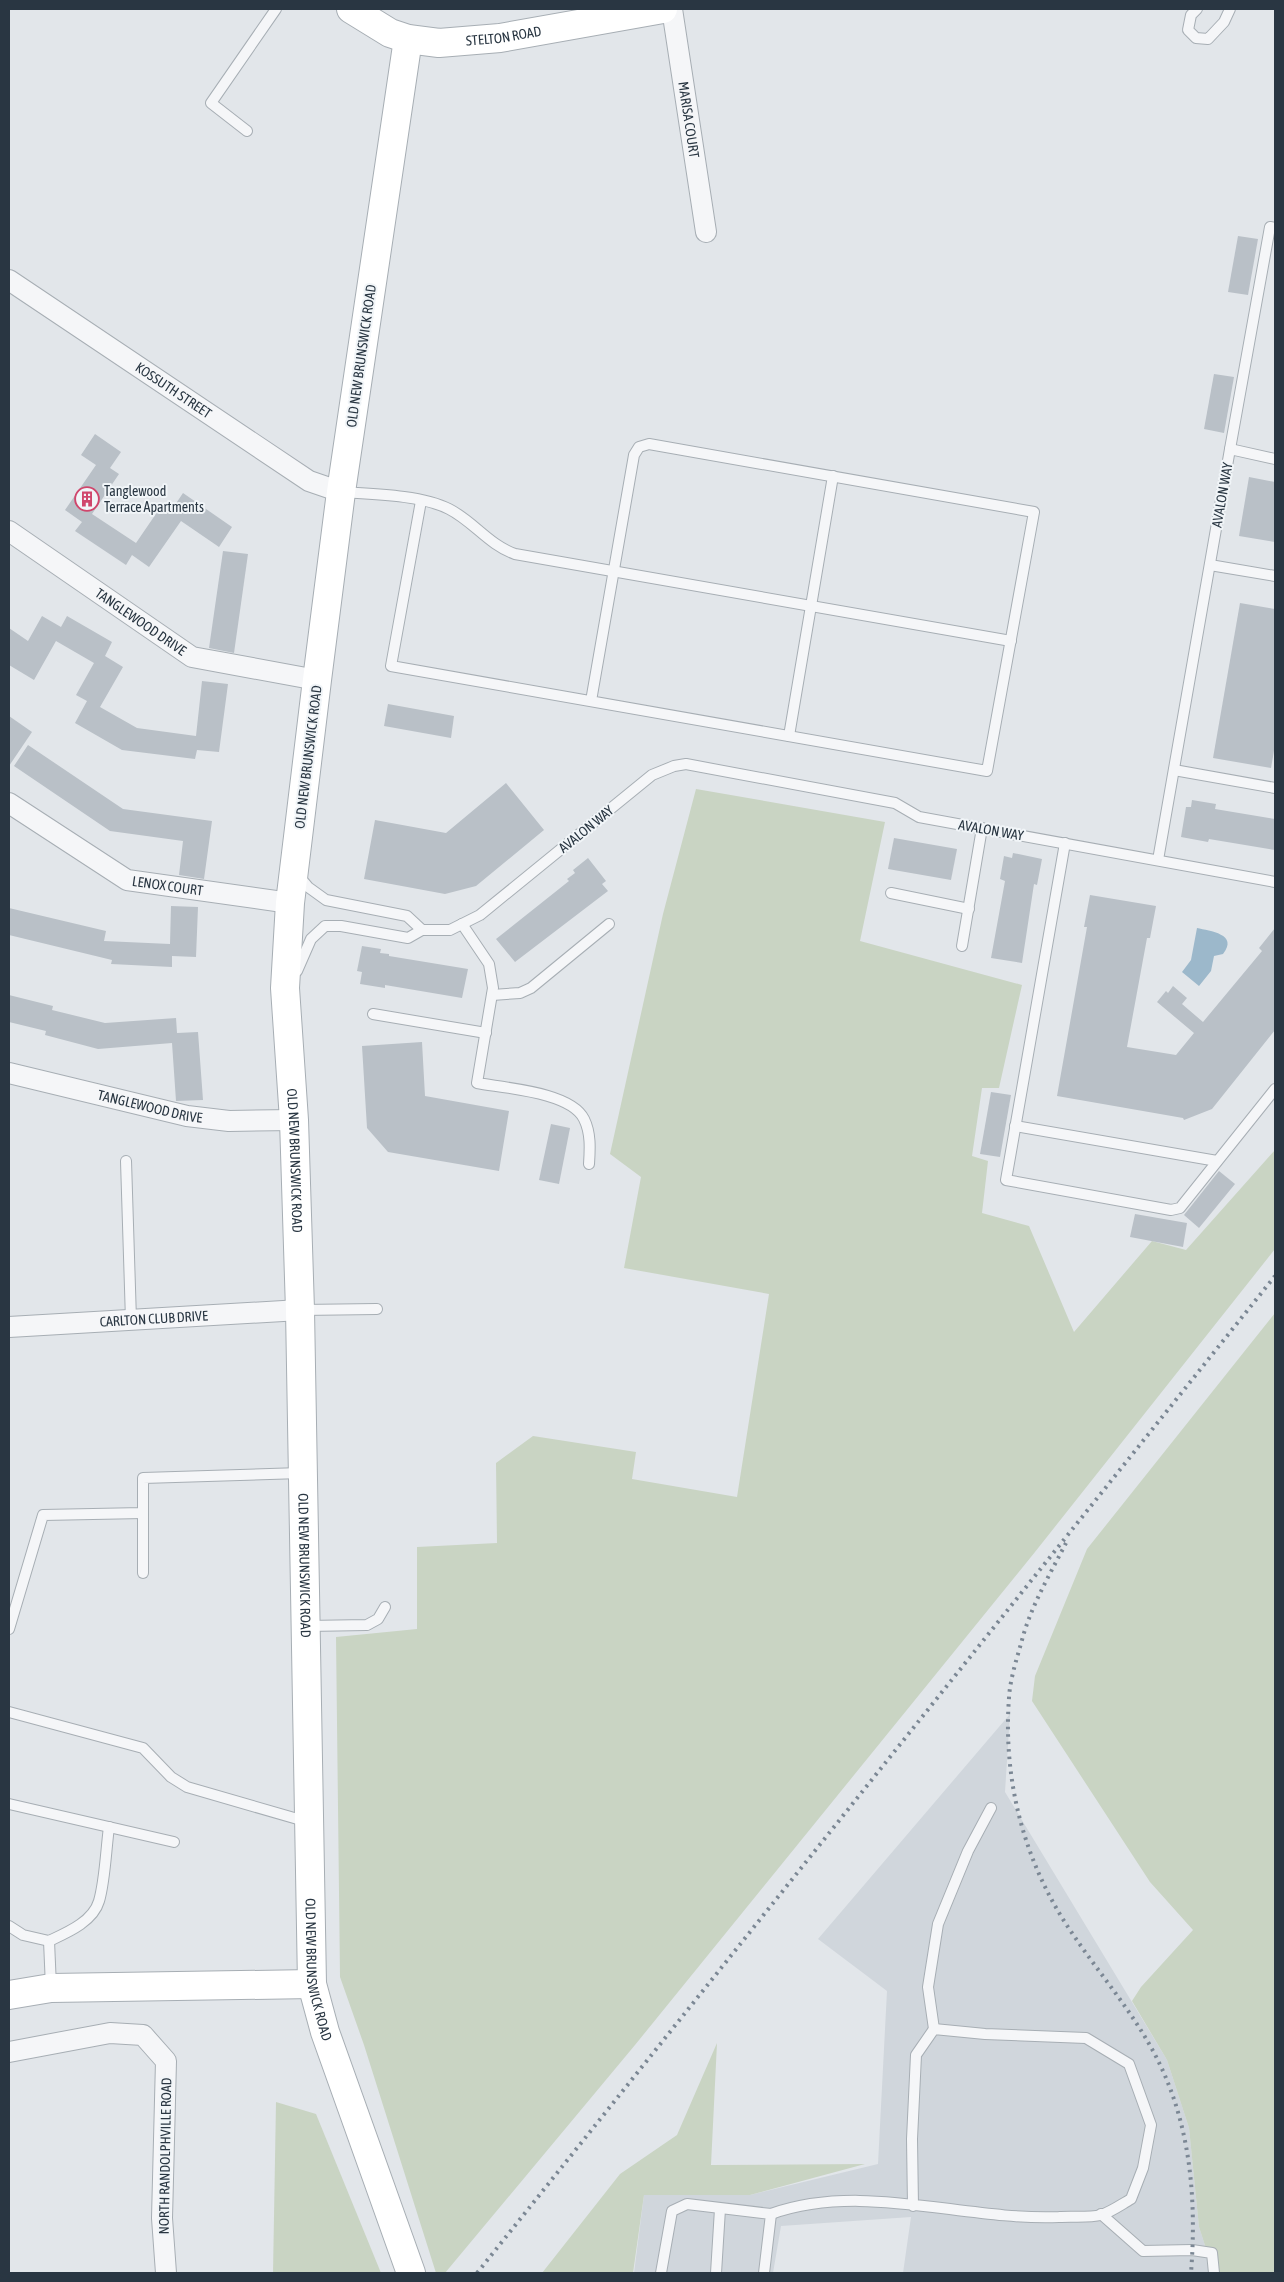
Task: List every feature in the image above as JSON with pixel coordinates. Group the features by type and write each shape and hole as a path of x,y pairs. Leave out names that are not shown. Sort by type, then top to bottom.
{"main road":[{"name":"STELTON ROAD","path":"351,9 390,33 408,39 439,43 500,38 663,9"},
{"name":"OLD NEW BRUNSWICK ROAD","path":"408,39 342,492 317,680 290,903 286,1005 294,1120 300,1310 312,1984 325,2032 411,2273"},
{"path":"9,1995 51,1988 312,1984"}],"street":[{"name":"MARISA COURT","path":"672,9 706,232"},
{"name":"KOSSUTH STREET","path":"9,280 309,481 342,492"},
{"name":"TANGLEWOOD DRIVE","path":"9,531 192,657 317,680"},
{"name":"LENOX COURT","path":"9,803 126,880 290,903"},
{"name":"TANGLEWOOD DRIVE","path":"9,1073 187,1116 229,1121 294,1120"},
{"name":"CARLTON CLUB DRIVE","path":"9,1328 300,1310"},
{"name":"NORTH RANDOLPHVILLE ROAD","path":"9,2052 110,2032 144,2035 166,2061 162,2218 166,2273"}],"lane":[{"path":"247,130 211,103 276,9"},
{"path":"1197,9 1192,15 1188,30 1196,38 1208,39 1224,22 1230,9"},
{"path":"1230,449 1270,227 1275,228"},
{"path":"421,501 391,666 988,771 1034,512 649,444 639,447 634,455 591,701"},
{"name":"AVALON WAY","path":"286,1005 301,958 311,939 325,926 341,926 408,938 422,930 450,930 480,915 652,775 674,766 686,764 895,803 919,817 1158,860 1230,449 1275,458"},
{"path":"789,736 833,476"},
{"path":"342,492 421,501 450,509 506,551 614,572 1011,641"},
{"path":"1210,565 1275,576"},
{"path":"1174,770 1275,788"},
{"path":"962,946 982,828"},
{"path":"1065,843 1006,1180 1171,1210 1180,1208 1275,1088"},
{"path":"1158,860 1275,882"},
{"path":"294,870 308,887 326,900 407,916 422,930"},
{"path":"892,893 969,909"},
{"path":"462,924 489,964 494,988 477,1083 547,1096 569,1104 584,1118 590,1140 589,1164"},
{"path":"492,995 520,993 531,988 609,924"},
{"path":"373,1014 486,1033"},
{"path":"1015,1126 1217,1161"},
{"path":"126,1161 132,1320"},
{"path":"300,1310 377,1309"},
{"path":"143,1573 143,1478 302,1473"},
{"path":"9,1629 43,1516 143,1513"},
{"path":"305,1626 367,1625 378,1619 385,1607"},
{"path":"9,1712 143,1748 171,1777 187,1787 309,1823"},
{"path":"9,1804 174,1842"},
{"path":"913,2206 912,2139 916,2055 934,2029 928,1987 938,1924 968,1851 991,1808"},
{"path":"9,1926 23,1935 49,1941 80,1924 87,1918 99,1902 109,1828"},
{"path":"49,1941 51,1988"},
{"path":"662,2273 672,2211 686,2204 771,2214 792,2206 831,2200 913,2206 1027,2218 1101,2214 1131,2199 1144,2168 1151,2125 1129,2064 1086,2038 985,2034 934,2029"},
{"path":"716,2273 720,2209"},
{"path":"764,2273 771,2214"},
{"path":"1101,2214 1143,2250 1192,2250 1212,2253 1214,2273"}],"shaded area":[{"path":"1010,1714 1005,1792 1167,2060 1189,2128 1199,2227 1214,2273 903,2273 911,2217 781,2226 773,2273 634,2273 644,2195 750,2195 878,2164 887,1991 818,1939"}],"green space":[{"path":"696,789 885,822 860,941 1022,985 999,1088 982,1088 972,1156 988,1161 982,1213 1029,1226 1074,1332 1152,1241 1186,1250 1275,1150 1275,1249 1035,1552 635,2045 445,2273 436,2273 364,2045 340,1977 336,1637 417,1629 417,1547 497,1543 496,1463 533,1436 636,1452 632,1479 737,1497 769,1294 624,1268 641,1177 610,1154 663,914"},
{"path":"1275,1313 1275,2273 1214,2273 1199,2227 1189,2128 1167,2060 1132,2001 1141,1987 1193,1930 1150,1882 1032,1701 1035,1676 1087,1549"},
{"path":"717,2043 711,2165 865,2164 750,2195 644,2195 633,2273 542,2273 620,2174 677,2135"},
{"path":"276,2102 316,2114 381,2273 273,2273"}],"water":[{"path":"1197,928 1215,932 1228,942 1223,954 1214,956 1211,971 1199,986 1182,972 1191,960"}],"building":[{"path":"1238,236 1258,239 1248,295 1228,292"},
{"path":"1214,374 1234,377 1224,433 1204,429"},
{"name":"Tanglewood Terrace Apartments","path":"95,434 121,452 110,468 119,474 92,514 136,543 162,505 171,511 183,493 232,527 219,547 181,521 149,567 132,555 126,565 75,531 82,522 65,510 96,465 81,455"},
{"path":"1249,477 1275,482 1275,542 1239,536"},
{"name":"Tanglewood Terrace Apartments","path":"223,551 248,554 234,653 209,648"},
{"path":"1240,603 1275,609 1275,745 1271,768 1213,758"},
{"path":"42,616 61,627 67,616 112,642 105,656 123,667 100,707 137,728 196,736 202,681 228,684 219,752 197,750 195,759 122,750 75,723 87,701 76,695 94,663 56,641 34,680 9,665 9,628 28,641"},
{"path":"388,704 454,716 451,738 384,726"},
{"path":"9,716 32,732 9,766"},
{"path":"28,745 123,809 212,821 204,879 179,875 183,841 110,831 14,766"},
{"path":"506,783 544,830 476,886 445,894 364,879 375,820 446,833"},
{"path":"1192,800 1216,804 1215,809 1275,819 1275,850 1209,839 1208,842 1181,837 1186,807 1191,807"},
{"path":"894,838 957,849 951,880 888,869"},
{"path":"1013,853 1042,859 1037,885 1034,884 1022,963 991,958 1005,881 1000,879 1004,856 1012,858"},
{"path":"588,858 606,881 602,884 608,891 515,962 496,939 569,881 567,879 575,873 573,870"},
{"path":"1090,895 1156,906 1150,938 1147,938 1127,1047 1176,1055 1194,1033 1157,1002 1173,986 1187,998 1182,1004 1203,1022 1262,951 1259,948 1275,928 1275,1030 1212,1109 1184,1120 1183,1118 1057,1096 1087,927 1084,927"},
{"path":"171,906 198,907 196,957 172,956 172,967 111,964 112,960 9,935 9,908 106,931 104,941 170,944"},
{"path":"362,946 381,949 380,953 389,954 389,956 468,969 462,998 385,985 385,988 360,984 362,972 357,971"},
{"path":"9,995 53,1006 52,1010 105,1023 176,1018 177,1033 198,1032 203,1100 176,1101 172,1043 98,1049 45,1035 46,1031 9,1022"},
{"path":"422,1042 425,1096 509,1111 499,1171 388,1152 367,1128 362,1046"},
{"path":"991,1092 1011,1095 1000,1157 980,1154"},
{"path":"551,1124 570,1128 559,1184 539,1180"},
{"path":"1219,1171 1235,1184 1199,1228 1184,1215"},
{"path":"1135,1214 1187,1223 1183,1247 1130,1237"}],"railway":[{"path":"477,2273 1275,1276"},
{"path":"1066,1543 1030,1615 1012,1676 1008,1728 1013,1788 1028,1846 1052,1901 1081,1946 1135,2021 1158,2061 1168,2083 1182,2129 1190,2176 1193,2225 1191,2273"}],"place":[{"name":"Tanglewood Terrace Apartments","path":"87,499"}]}
